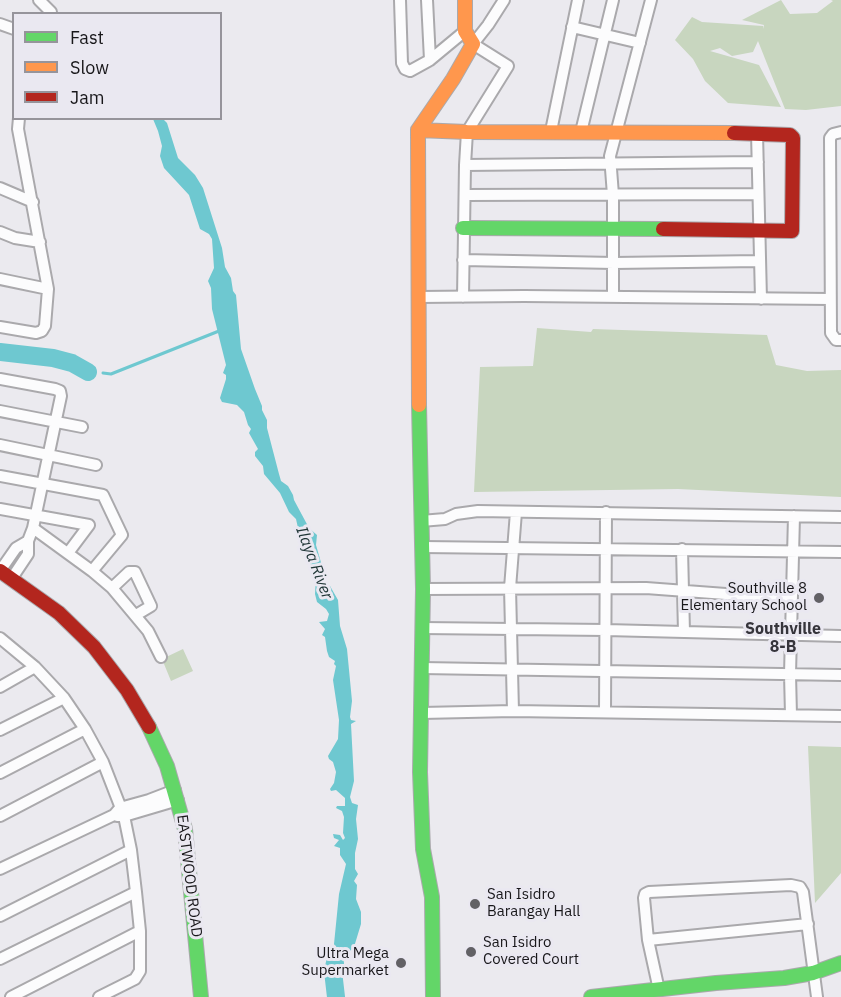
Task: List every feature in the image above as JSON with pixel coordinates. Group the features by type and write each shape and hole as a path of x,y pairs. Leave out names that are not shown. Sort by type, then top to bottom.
{"street":[{"path":"39,0 51,12"},
{"path":"400,0 402,63 405,69 410,71 430,60 465,31"},
{"path":"427,0 430,60"},
{"path":"463,297 467,132 508,66 473,44 465,31 465,0"},
{"path":"433,997 432,897 423,849 420,798 423,547 418,350 418,130 427,113 453,79 473,44 504,0"},
{"path":"551,131 578,0"},
{"path":"581,132 613,0"},
{"path":"614,296 613,195 610,164 615,133 651,0"},
{"path":"572,27 640,43"},
{"path":"0,327 36,333 42,331 45,326 48,290 18,129 19,120"},
{"path":"418,130 790,135 794,143 792,231 463,228"},
{"path":"841,132 833,134 830,138 836,236 830,299 831,333 836,340 841,340"},
{"path":"757,134 761,299"},
{"path":"465,165 758,162"},
{"path":"0,188 33,202"},
{"path":"465,195 758,194"},
{"path":"0,232 15,238 40,242"},
{"path":"463,260 614,263 759,261"},
{"path":"0,279 48,290"},
{"path":"419,297 614,296 830,299"},
{"path":"0,379 60,391 61,396 33,528 28,541 16,548 4,573"},
{"path":"0,411 82,427"},
{"path":"0,445 96,465"},
{"path":"0,476 98,493 106,500 122,535 92,571"},
{"path":"0,509 89,525 68,553"},
{"path":"421,521 445,519 456,514 478,511 841,517"},
{"path":"513,711 510,588 516,512"},
{"path":"604,712 606,512"},
{"path":"791,715 794,516"},
{"path":"33,528 112,588 148,631 161,657"},
{"path":"423,547 841,552"},
{"path":"682,549 684,632"},
{"path":"112,588 129,573 135,572 151,606 136,615"},
{"name":"EASTWOOD ROAD","path":"4,573 60,614 112,669 143,715 167,766 176,795 189,858 201,997"},
{"path":"423,589 665,589 792,599"},
{"path":"423,627 841,636"},
{"path":"0,638 36,667 64,698 85,729 103,762 131,850 140,932 140,971 138,977 99,997"},
{"path":"0,687 36,667"},
{"path":"422,668 720,671 841,675"},
{"path":"0,730 64,698"},
{"path":"422,713 513,711 841,716"},
{"path":"0,773 85,729"},
{"path":"0,816 103,762"},
{"path":"0,869 149,800 176,795"},
{"path":"0,916 131,850"},
{"path":"659,990 648,940 644,898 649,892 796,886 800,887 802,892 817,997"},
{"path":"0,958 136,892"},
{"path":"648,940 808,924"},
{"path":"11,997 140,932"},
{"path":"591,997 784,978 813,973 841,963"}],"green space":[{"path":"781,0 790,14 817,13 833,1 831,0 841,0 841,106 806,110 785,109 758,41 753,52 732,56 720,48 710,51 759,65 781,107 728,103 705,81 693,59 675,40 692,17 702,22 763,26 763,29 764,25 742,20"},
{"path":"537,328 591,332 593,329 767,335 776,365 807,371 841,370 841,497 678,489 474,492 480,367 533,366"},
{"path":"183,649 193,671 171,681 162,659"},
{"path":"808,746 841,747 841,873 815,903"}],"water":[{"path":"153,120 164,120 178,158 195,175 203,188 222,248 225,267 236,295 241,349 267,420 281,481 288,486 309,528 317,535 316,545 324,573 322,583 330,586 338,600 340,626 347,649 352,701 350,717 351,720 356,721 351,724 354,781 350,797 352,803 358,805 355,869 358,874 354,881 357,885 356,899 361,912 361,924 354,947 338,964 337,980 342,997 331,997 336,990 330,983 332,972 328,967 328,960 336,948 334,944 339,894 346,864 340,855 340,848 334,846 339,840 334,838 333,834 340,835 343,840 345,838 344,817 342,811 336,808 345,806 345,798 336,790 331,791 330,789 336,772 328,756 338,739 339,720 333,680 336,666 335,661 329,657 325,637 322,635 325,629 319,622 327,621 329,614 317,602 316,577 307,558 310,556 305,552 296,519 289,512 280,493 264,474 263,466 255,456 258,449 249,433 251,429 244,412 237,405 222,402 220,398 226,379 223,373 226,365 212,309 211,288 208,281 214,268 212,239 209,234 200,229 189,195 164,168 160,156 162,146"}],"waterway":[{"path":"103,373 111,374 219,331"},
{"path":"0,352 53,358 72,363 88,372"},
{"name":"Ilaya River","path":"335,963 333,971 336,997"}],"traffic: fast":[{"path":"463,228 663,229"},
{"path":"419,405 423,589 420,772 423,849 432,897 433,997"},
{"path":"149,727 167,766 185,829 201,997"},
{"path":"591,997 784,978 813,973 841,963"}],"traffic: slow":[{"path":"419,405 418,130 453,79 473,44 465,31 465,0"},
{"path":"418,130 734,133"}],"traffic: jam":[{"path":"663,229 792,231 793,138 790,135 734,133"},
{"path":"0,571 59,613 94,647 127,690 149,727"}],"place":[{"name":"Southville 8 Elementary School","path":"819,598"},
{"name":"San Isidro Barangay Hall","path":"475,904"},
{"name":"San Isidro Covered Court","path":"471,952"},
{"name":"Ultra Mega Supermarket","path":"401,963"}],"district":[{"name":"Southville 8-B","path":"783,638"}]}
